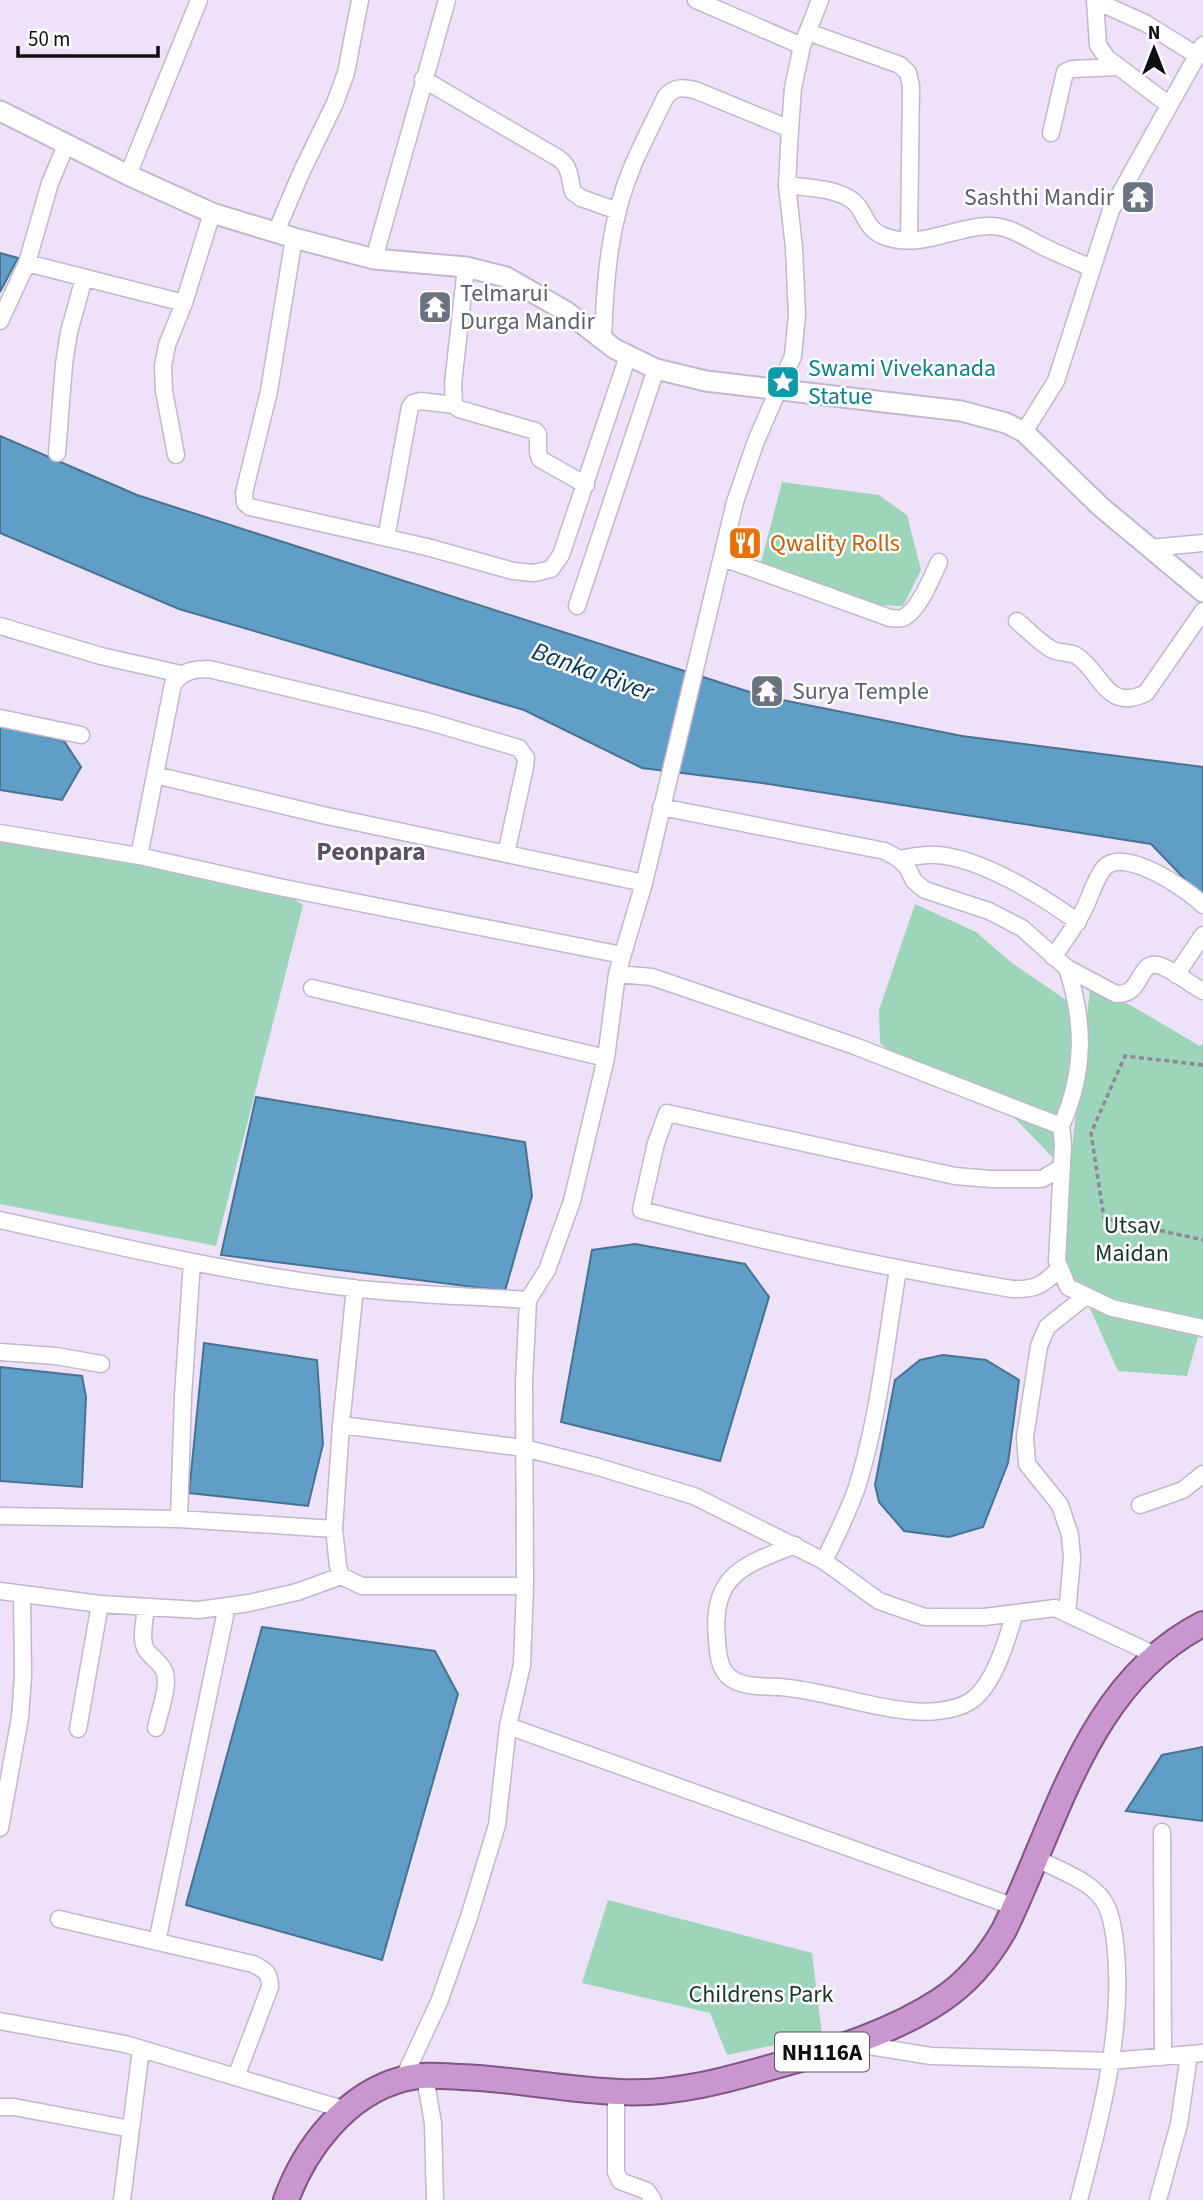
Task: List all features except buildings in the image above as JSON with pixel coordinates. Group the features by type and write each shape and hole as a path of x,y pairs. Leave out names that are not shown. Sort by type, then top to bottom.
{"highway":[{"name":"NH116A","path":"286,2200 305,2161 323,2134 346,2110 372,2093 414,2078 483,2077 616,2092 651,2093 693,2087 788,2063 850,2043 905,2021 941,2000 968,1979 991,1952 1015,1907 1063,1791 1083,1753 1131,1679 1155,1655 1203,1624"}],"street":[{"path":"128,176 199,0"},
{"path":"360,0 346,73 335,103 301,173 285,235 269,391 244,493 245,503 257,509 386,538 513,571 534,573 551,569 561,555 628,355"},
{"path":"374,258 447,0"},
{"path":"696,0 805,39 900,65 908,73 911,86 909,240"},
{"path":"435,2200 433,2123 414,2078 477,1891 496,1825 509,1726 522,1665 525,1586 524,1383 528,1300 547,1270 572,1201 606,1058 617,974 644,883 735,502 756,441 793,355 797,315 794,248 787,185 793,88 805,39 820,0"},
{"path":"1024,432 1056,381 1111,210 1200,51 1096,0 1098,45 1107,58 1169,105"},
{"path":"1051,132 1065,72 1072,69 1119,67"},
{"path":"424,79 558,158 569,170 573,191 581,198 618,211"},
{"path":"603,340 606,274 618,211 632,167 666,96 673,89 682,87 695,90 790,129"},
{"path":"0,111 128,176 212,213 374,258 466,267 506,277 538,293 603,340 656,369 706,381 961,411 1006,422 1024,432 1101,506 1203,592"},
{"path":"0,321 27,263 50,183 66,145"},
{"path":"787,185 840,194 852,199 867,225 881,235 909,240 934,238 973,226 996,226 1016,232 1091,268"},
{"path":"176,455 164,391 163,366 167,345 184,303 212,213"},
{"path":"27,263 184,303"},
{"path":"454,405 453,384 466,267"},
{"path":"57,453 66,354 84,278"},
{"path":"577,606 656,369"},
{"path":"386,538 410,407 413,403 421,401 454,405 459,409 535,431 538,434 540,459 586,485"},
{"path":"1150,548 1203,543"},
{"path":"723,558 890,618 902,618 911,611 921,598 939,562"},
{"path":"1017,621 1054,651 1075,654 1106,689 1118,697 1134,699 1146,693 1203,611"},
{"path":"0,626 101,656 181,674"},
{"path":"139,856 173,684 181,674 193,669 209,669 426,721 519,748 526,758 525,767 506,854"},
{"path":"0,718 81,735"},
{"path":"155,775 327,816 644,883"},
{"path":"661,807 886,850 900,859 914,881 925,890 1000,917 1022,928 1067,968 1109,991 1125,995 1132,991 1147,967 1154,964 1203,991"},
{"path":"0,833 139,856 622,955"},
{"path":"900,859 937,855 958,859 1027,888 1077,922"},
{"path":"1053,957 1077,922 1100,875 1112,862 1123,861 1153,872 1175,884 1203,905"},
{"path":"1176,975 1203,935"},
{"path":"1067,968 1080,1023 1078,1065 1072,1101 1061,1126 1062,1167 1057,1261 1068,1287 1112,1308 1203,1328"},
{"path":"617,974 652,976 827,1036 1061,1126"},
{"path":"312,988 606,1058"},
{"path":"1060,1268 1045,1283 1030,1290 1012,1289 898,1270 742,1237 641,1210 656,1143 667,1113 955,1176 1042,1179 1062,1167"},
{"path":"0,1220 192,1262 355,1288 528,1300"},
{"path":"179,1519 183,1396 192,1262"},
{"path":"824,1561 843,1523 857,1485 872,1421 898,1270"},
{"path":"341,1576 334,1529 355,1288"},
{"path":"1067,1614 1072,1558 1070,1535 1060,1505 1027,1464 1025,1437 1039,1346 1047,1327 1086,1296"},
{"path":"0,1352 57,1356 101,1364"},
{"path":"341,1425 524,1448 595,1466 694,1496 824,1561 879,1601 925,1617 984,1617 1055,1608 1155,1655"},
{"path":"1140,1505 1183,1490 1203,1474"},
{"path":"0,1516 179,1519 334,1529"},
{"path":"795,1545 747,1564 730,1578 720,1597 716,1623 719,1661 728,1676 742,1683 798,1688 913,1712 942,1710 969,1702 987,1682 1002,1655 1015,1613"},
{"path":"0,1591 100,1604 199,1610 297,1592 341,1576 362,1586 525,1586"},
{"path":"0,1828 20,1717 23,1676 22,1594"},
{"path":"78,1729 100,1604"},
{"path":"158,1942 227,1606"},
{"path":"146,1607 143,1640 145,1649 160,1663 165,1673 166,1685 156,1728"},
{"path":"509,1726 1015,1907"},
{"path":"1162,1832 1163,2057"},
{"path":"1035,1858 1083,1883 1103,1900 1112,1924 1118,1965 1117,2014 1111,2061 1079,2200"},
{"path":"59,1919 253,1964 266,1970 270,1987 236,2077"},
{"path":"0,2021 141,2049 346,2110"},
{"path":"850,2043 931,2056 1111,2061 1196,2054 1158,2200"},
{"path":"122,2200 141,2049"},
{"path":"616,2092 616,2172 620,2181 647,2191 653,2200"},
{"path":"0,2107 14,2107 131,2129"}],"path":[{"path":"1203,1065 1125,1056 1091,1133 1104,1218 1203,1240"}],"green space":[{"path":"782,482 879,495 907,515 921,570 903,606 845,604 777,587 757,578"},
{"path":"0,836 274,886 303,905 216,1246 0,1204"},
{"path":"915,904 976,932 1012,963 1081,1010 1062,1167 999,1102 913,1070 880,1043 879,1010"},
{"name":"Utsav Maidan","path":"1090,989 1130,1005 1200,1046 1203,1043 1203,1319 1187,1376 1118,1371 1080,1286 1074,1283 1060,1255"},
{"name":"Childrens Park","path":"608,1900 812,1953 822,2035 727,2055 710,2013 582,1983"}],"water":[{"path":"0,253 18,258 0,292"},
{"name":"Banka River","path":"0,436 137,495 762,696 962,736 1203,767 1203,898 1151,844 762,783 642,768 524,710 179,609 0,533"},
{"path":"0,725 64,741 81,767 62,800 0,790"},
{"path":"256,1097 525,1142 532,1196 505,1291 221,1255"},
{"path":"635,1244 745,1264 769,1297 720,1461 561,1422 592,1250"},
{"path":"204,1343 317,1360 323,1444 308,1506 189,1493"},
{"path":"943,1355 986,1360 1019,1380 1008,1463 983,1527 949,1537 904,1531 879,1502 875,1485 895,1380 920,1360"},
{"path":"0,1367 82,1376 86,1397 82,1487 0,1481"},
{"path":"262,1627 435,1651 458,1694 382,1960 186,1905"},
{"path":"1203,1747 1203,1821 1126,1811 1162,1755"}],"place":[{"name":"Sashthi Mandir","path":"1138,197"},
{"name":"Telmarui Durga Mandir","path":"435,307"},
{"name":"Swami Vivekanada Statue","path":"783,382"},
{"name":"Qwality Rolls","path":"745,543"},
{"name":"Surya Temple","path":"767,691"}],"district":[{"name":"Peonpara","path":"371,851"}]}
